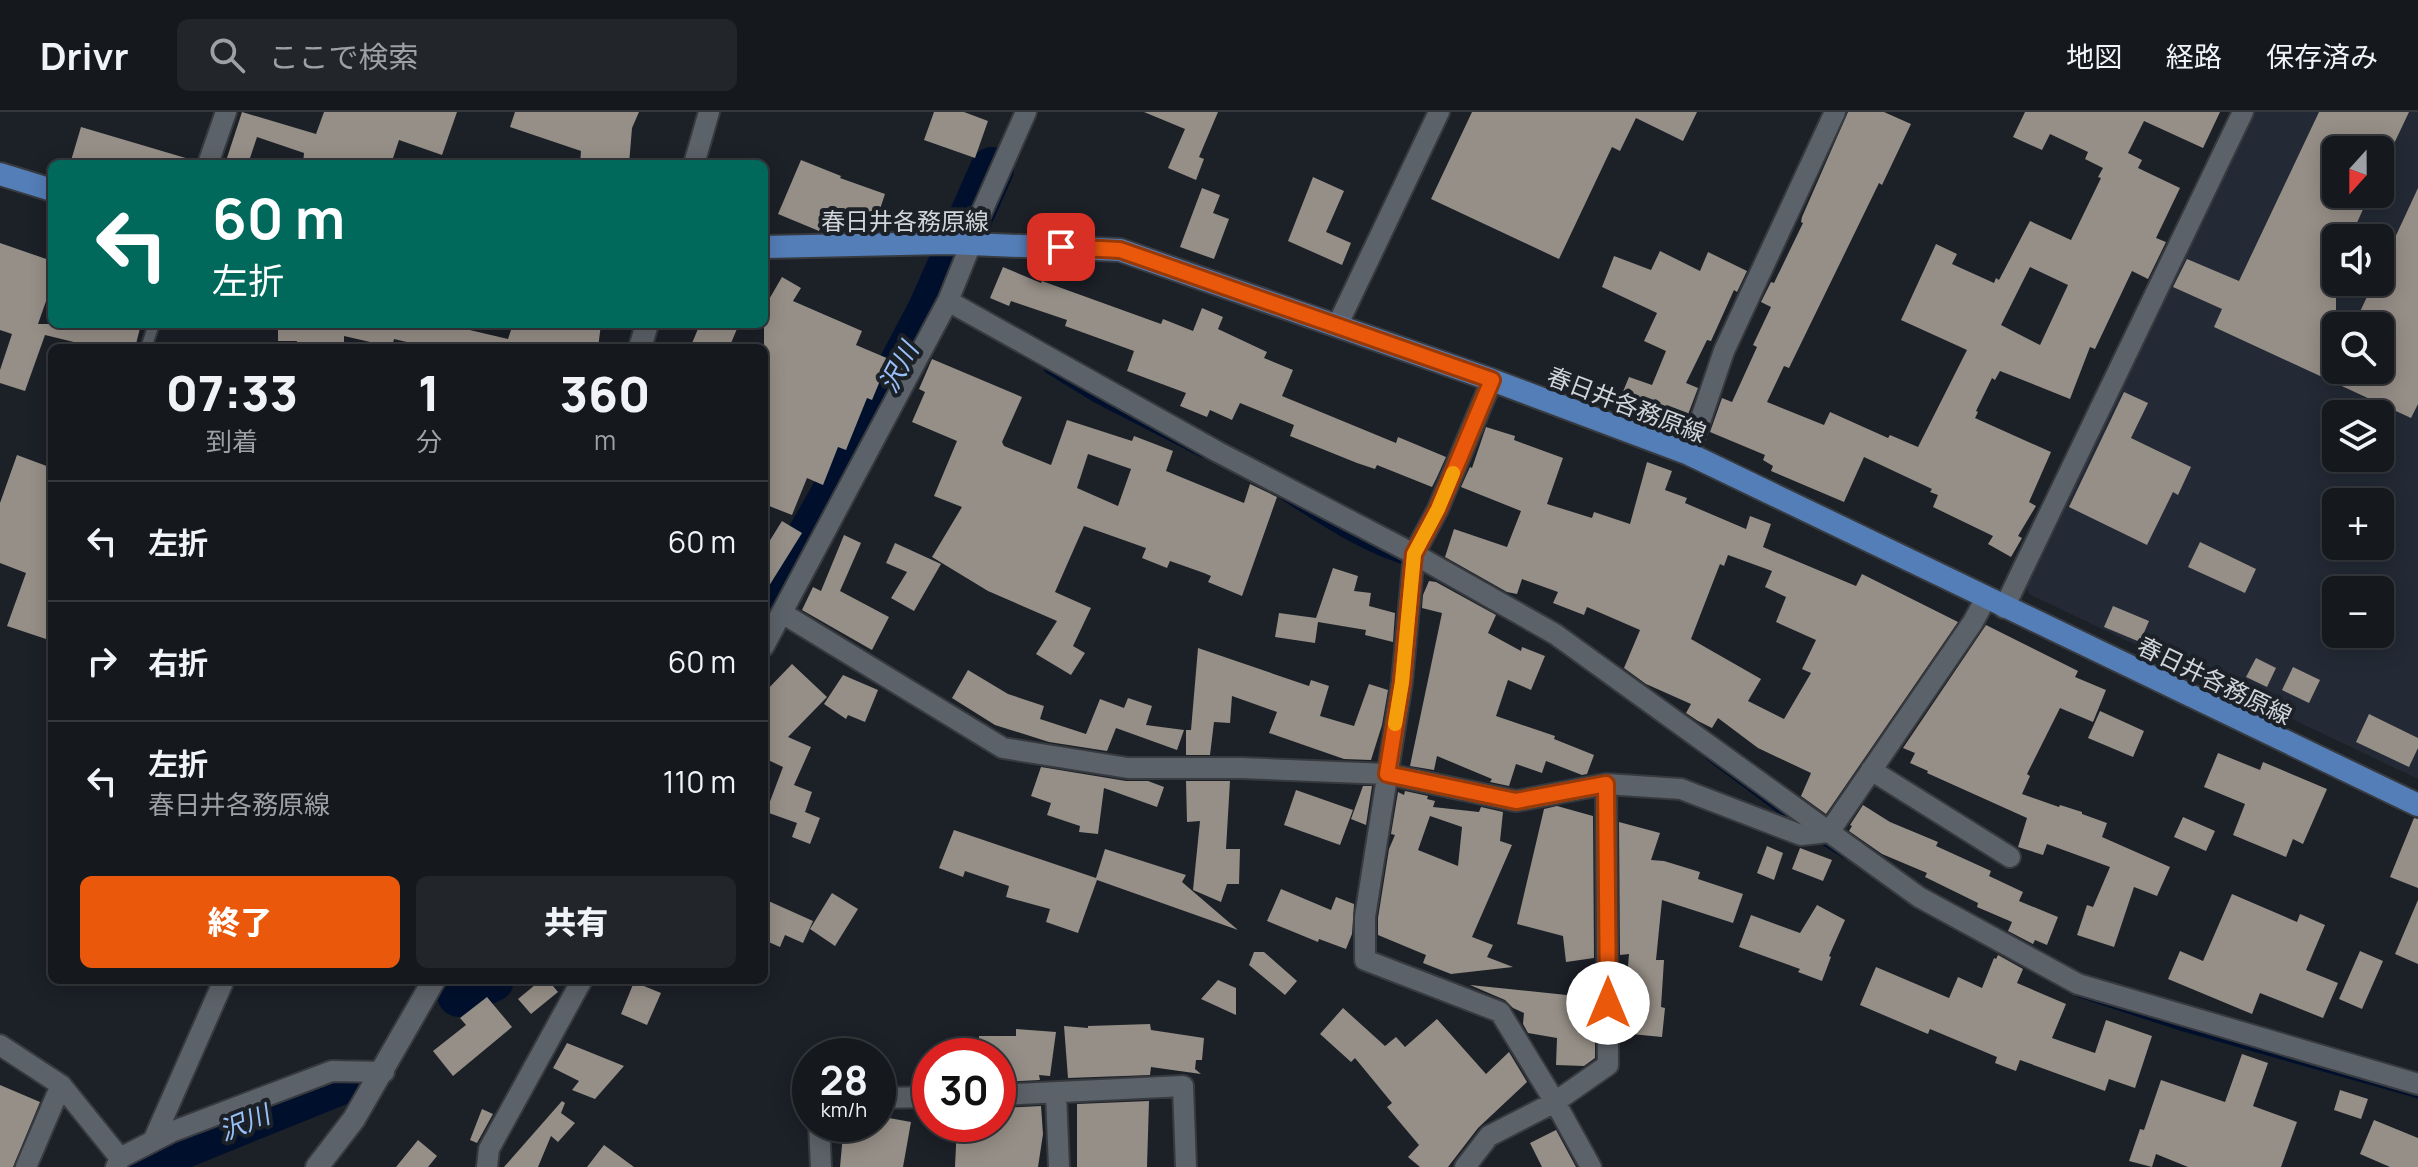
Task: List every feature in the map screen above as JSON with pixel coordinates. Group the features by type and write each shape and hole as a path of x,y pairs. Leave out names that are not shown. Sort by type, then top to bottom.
{"main road":[{"path":"0,174 48,189"},
{"name":"春日井各務原線","path":"768,247 946,243 1120,250 1338,324 1689,454 2418,805"}],"street":[{"path":"209,160 226,112"},
{"path":"695,160 709,112"},
{"path":"768,639 948,301 979,218 1026,112"},
{"path":"1338,324 1439,112"},
{"path":"1689,454 1724,351 1835,112"},
{"path":"782,613 1003,748 1128,768 1241,768 1387,774 1516,801 1606,784 1681,789 1801,835 1829,832 1973,622 1995,603 2243,112"},
{"path":"948,301 1218,452 1414,554 1555,634 1919,897 2078,984 2418,1084"},
{"path":"1492,380 1438,509 1414,554 1402,682 1365,917 1365,960 1500,1012 1591,1167"},
{"path":"1871,770 2010,857"},
{"path":"1465,1167 1489,1136 1555,1102 1608,1065 1606,784"},
{"path":"153,1141 222,984"},
{"path":"317,1167 354,1119 435,984"},
{"path":"487,1167 489,1149 580,984"},
{"path":"0,1045 61,1085 118,1162 171,1132 332,1071 384,1072"},
{"path":"26,1167 61,1085"},
{"path":"1016,1095 1183,1086 1186,1167"},
{"path":"1056,1094 1059,1167"},
{"path":"820,1142 821,1167"}],"shaded area":[{"path":"2254,112 2418,112 2418,779 2029,594 2025,583"}],"building":[{"path":"242,112 316,134 324,112 457,112 442,155 399,140 392,160 303,160 304,153 257,137 249,160 226,160"},
{"path":"515,112 639,112 632,128 629,160 580,160 581,151 510,127"},
{"path":"934,112 964,112 988,121 975,158 924,140"},
{"path":"1144,112 1218,112 1199,157 1204,159 1196,180 1168,168 1185,129"},
{"path":"1472,112 1697,112 1683,141 1636,118 1620,151 1612,147 1559,259 1431,199"},
{"path":"1848,112 1884,112 1911,124 1789,368 1784,366 1767,402 1824,425 1830,412 1888,438 1890,435 1918,447 1967,350 1901,320 1936,244 1957,254 1952,264 1994,283 1996,278 1999,280 2030,221 2071,240 2101,178 2098,177 2103,168 2085,159 2088,152 2050,134 2042,150 2013,137 2025,112 2220,112 2203,148 2144,121 2128,153 2142,160 2138,168 2180,188 2156,238 2166,242 2148,279 2132,271 2095,349 2090,347 2070,399 2000,371 1995,380 1992,378 1976,411 1975,418 2051,452 2029,502 2036,506 2018,536 2022,538 2011,557 1988,544 1993,536 1933,507 1938,495 1930,492 1932,489 1864,457 1844,502 1771,471 1773,466 1763,460 1765,455 1710,432 1722,398 1732,402 1757,347 1753,345 1771,307 1761,302 1771,282 1774,283 1803,223 1802,217","holes":["2030,267 2068,285 2040,345 2001,325"]},
{"path":"2319,112 2409,112 2394,144 2394,136 2322,136 2322,208 2364,208 2356,224 2322,224 2322,296 2336,298 2336,312 2322,312 2322,377 2214,327 2222,309 2173,287 2187,259 2239,281"},
{"path":"81,127 189,159 189,160 71,160"},
{"path":"801,160 885,194 874,227 827,210 819,231 778,214"},
{"path":"1313,177 1344,191 1326,232 1351,243 1342,265 1288,241"},
{"path":"1202,188 1220,195 1213,213 1229,219 1214,259 1180,247"},
{"path":"2418,188 2418,404 2411,418 2394,410 2394,400 2372,400 2337,384 2394,384 2394,312 2360,312 2367,296 2394,296 2394,240"},
{"path":"0,243 48,260 48,295 38,324 48,324 48,328 140,328 136,344 82,344 45,335 25,391 0,383 0,370 12,334 0,330"},
{"path":"1660,251 1700,271 1708,252 1747,271 1686,383 1698,388 1684,425 1643,408 1645,403 1622,394 1629,377 1652,385 1666,351 1644,341 1657,313 1602,287 1614,256 1651,270"},
{"path":"1003,267 1161,324 1163,319 1193,331 1202,308 1223,317 1218,329 1267,352 1264,358 1293,370 1282,396 1396,443 1398,437 1446,457 1437,477 1432,487 1377,465 1375,469 1357,463 1290,436 1294,425 1240,403 1232,420 1210,410 1207,417 1180,406 1186,393 1127,371 1134,351 1065,326 1067,320 1011,301 1009,306 990,298"},
{"path":"782,277 801,288 793,301 862,331 856,345 889,359 872,400 867,398 846,450 838,447 823,485 807,478 792,515 768,506 768,344 764,344 764,328 768,328 768,301"},
{"path":"278,328 461,328 508,339 512,328 600,328 598,344 415,344 394,339 393,344 379,344 344,336 344,343 297,344 297,341 278,341"},
{"path":"698,328 737,328 731,344 692,344"},
{"path":"932,359 1022,397 1002,442 1004,446 1051,465 1067,420 1132,441 1134,436 1173,451 1166,471 1244,503 1250,484 1277,497 1242,596 1208,582 1211,576 1204,573 1170,561 1167,568 1142,558 1146,548 1084,526 1055,592 1091,608 1073,646 1085,653 1071,675 1036,654 1057,621 988,591 932,557 962,507 934,496 957,441 912,422 925,392 919,389","holes":["1088,454 1131,469 1118,506 1077,488"]},
{"path":"2124,392 2148,403 2131,438 2191,467 2178,495 2173,492 2147,545 2069,507"},
{"path":"1486,427 1515,436 1514,440 1563,458 1547,504 1592,518 1594,512 1630,524 1647,462 1672,471 1665,490 1687,498 1685,503 1746,529 1750,516 1771,524 1763,547 1856,586 1862,574 1958,622 1826,814 1801,796 1811,773 1758,748 1718,718 1712,728 1698,721 1686,713 1691,704 1646,684 1624,668 1640,630 1587,607 1584,615 1553,603 1558,592 1522,579 1517,594 1507,592 1445,557 1454,529 1507,547 1521,511 1461,487 1472,468","holes":["1728,555 1772,571 1765,587 1786,597 1776,622 1816,640 1802,669 1811,673 1784,719 1748,701 1761,679 1691,639 1720,564 1724,566"]},
{"path":"17,455 48,467 46,639 7,626 26,573 0,563 0,503"},
{"path":"782,521 802,533 768,588 768,544"},
{"path":"844,535 861,543 840,591 889,617 872,650 802,610 813,587 821,591"},
{"path":"2200,542 2256,569 2245,593 2188,567"},
{"path":"895,543 941,564 914,611 891,598 907,572 886,563"},
{"path":"1333,568 1358,576 1354,591 1371,593 1369,606 1395,613 1393,642 1365,635 1366,630 1318,622 1315,643 1275,637 1279,613 1316,618"},
{"path":"1429,581 1496,615 1488,633 1521,651 1522,647 1545,656 1531,690 1508,680 1496,716 1555,736 1554,739 1594,755 1587,774 1582,775 1546,761 1542,773 1516,764 1509,786 1490,782 1492,779 1437,756 1434,770 1410,766 1442,613 1422,608"},
{"path":"2113,606 2149,621 2140,642 2104,627"},
{"path":"1986,625 2078,671 2075,677 2106,690 2093,722 2060,708 2027,774 2030,776 2022,794 2107,823 2102,837 2170,867 2157,896 2134,887 2114,947 2077,935 2087,905 2093,907 2110,867 2047,844 2043,855 2018,847 2027,818 1927,773 1910,763 1915,753 1903,748"},
{"path":"1198,648 1309,686 1311,680 1329,686 1320,716 1354,726 1369,684 1388,690 1382,725 1371,760 1344,759 1269,733 1277,712 1232,696 1230,723 1214,722 1210,755 1186,755 1186,730 1191,730"},
{"path":"2256,658 2276,668 2267,687 2246,677"},
{"path":"792,664 827,697 788,737 811,747 794,785 812,792 805,812 820,818 810,844 792,837 797,823 768,813 783,767 768,760 768,689"},
{"path":"2293,667 2320,680 2309,703 2282,690"},
{"path":"968,670 1008,694 1044,706 1040,719 1086,734 1100,699 1124,708 1128,698 1152,706 1146,725 1184,730 1177,750 1116,728 1107,751 1049,742 995,725 952,698"},
{"path":"843,675 878,690 865,722 848,715 846,719 824,704"},
{"path":"2100,711 2144,731 2133,757 2088,738"},
{"path":"2369,714 2418,738 2418,748 2409,767 2356,742"},
{"path":"2218,753 2260,770 2263,762 2327,789 2303,844 2293,839 2286,857 2233,835 2245,804 2204,787"},
{"path":"1041,767 1126,781 1148,781 1164,787 1157,807 1104,788 1098,834 1079,832 1080,826 1047,815 1051,803 1031,796"},
{"path":"1186,781 1230,781 1226,849 1240,849 1239,884 1227,884 1221,902 1193,890 1200,821 1187,822"},
{"path":"1363,786 1372,786 1366,825 1351,819"},
{"path":"1296,790 1353,810 1340,845 1284,825"},
{"path":"1405,791 1428,796 1427,799 1435,801 1433,807 1479,812 1481,807 1503,812 1500,841 1512,845 1472,937 1493,945 1487,957 1513,967 1451,974 1423,963 1426,955 1378,935 1389,849 1395,835 1391,834 1398,792 1404,795","holes":["1430,816 1462,827 1458,866 1418,850"]},
{"path":"1863,805 1890,822 1938,842 1936,846 1991,871 1989,876 2023,892 2019,901 2058,917 2047,945 2035,940 2033,944 2008,931 2012,922 1977,907 1978,903 1925,877 1927,873 1882,854 1849,831"},
{"path":"1557,806 1593,816 1594,958 1566,962 1563,936 1517,924 1544,809"},
{"path":"2183,817 2215,831 2206,851 2174,837"},
{"path":"2414,818 2418,819 2418,888 2390,877"},
{"path":"1619,822 1660,833 1651,860 1700,872 1698,879 1743,894 1733,923 1662,900 1656,960 1664,960 1662,1037 1621,1033 1621,1000 1625,1001 1629,954 1620,955"},
{"path":"954,830 1096,878 1105,849 1186,875 1182,882 1238,930 1097,880 1078,933 1046,922 1050,909 1006,897 1009,886 965,871 963,877 939,868"},
{"path":"1767,846 1783,853 1774,880 1757,873"},
{"path":"1800,848 1832,860 1823,881 1792,869"},
{"path":"1281,889 1331,910 1336,897 1354,904 1352,934 1346,949 1319,939 1318,942 1267,921"},
{"path":"832,893 858,909 835,946 810,929"},
{"path":"2232,894 2297,922 2300,914 2325,925 2306,970 2338,983 2323,1018 2260,993 2252,1014 2168,979 2180,951 2203,961"},
{"path":"2418,900 2418,964 2395,954"},
{"path":"768,901 813,921 803,943 785,935 780,947 768,942"},
{"path":"1817,905 1845,920 1822,981 1798,972 1800,969 1739,947 1751,915 1800,933"},
{"path":"2360,951 2383,961 2362,1009 2339,999"},
{"path":"1254,952 1264,952 1297,981 1285,995 1249,965"},
{"path":"1998,955 2023,969 2017,983 2066,1004 2052,1038 2095,1053 2106,1020 2152,1036 2135,1088 2109,1079 2105,1091 2020,1060 2016,1071 1995,1063 1997,1057 1930,1029 1928,1034 1860,1005 1876,967 1949,998 1958,977 1982,988"},
{"path":"1218,980 1236,988 1236,1015 1201,999"},
{"path":"536,984 551,984 558,992 531,1014 518,999"},
{"path":"633,984 661,993 647,1025 621,1014"},
{"path":"1470,985 1595,998 1595,1058 1584,1066 1556,1065 1557,1038 1528,1033 1523,1024 1524,1013 1505,1000"},
{"path":"487,997 512,1027 453,1076 433,1051 466,1025 460,1018"},
{"path":"1343,1008 1385,1046 1396,1037 1405,1047 1437,1019 1486,1074 1509,1052 1527,1082 1478,1128 1448,1167 1420,1167 1408,1157 1419,1145 1387,1107 1392,1103 1355,1058 1351,1062 1320,1034"},
{"path":"1150,1024 1151,1030 1204,1038 1202,1060 1196,1060 1195,1069 1201,1074 1151,1067 1150,1075 1068,1078 1064,1026 1088,1028"},
{"path":"1016,1029 1056,1032 1050,1076 1039,1075 1040,1080 1016,1081 1016,1038 979,1038 1016,1036"},
{"path":"567,1043 624,1066 595,1099 572,1090 579,1081 553,1068"},
{"path":"2242,1054 2268,1063 2253,1106 2297,1122 2281,1167 2188,1167 2156,1154 2152,1167 2129,1161 2140,1129 2144,1130 2161,1080 2225,1102"},
{"path":"0,1085 40,1102 13,1167 0,1167"},
{"path":"2340,1090 2368,1099 2361,1119 2334,1110"},
{"path":"562,1101 565,1103 561,1113 575,1123 558,1142 551,1136 538,1167 504,1167"},
{"path":"1149,1101 1147,1167 1077,1167 1077,1104"},
{"path":"1041,1106 1043,1134 1038,1167 955,1167 956,1142 1016,1142 1016,1107"},
{"path":"482,1109 493,1114 477,1143 470,1140"},
{"path":"896,1119 911,1122 903,1167 840,1167 842,1142 896,1142"},
{"path":"2374,1120 2418,1138 2418,1167 2390,1167 2360,1154"},
{"path":"1556,1130 1576,1167 1542,1167 1530,1143"},
{"path":"418,1140 437,1156 428,1167 396,1167"},
{"path":"604,1145 634,1167 587,1167"}],"waterway":[{"name":"沢川","path":"768,608 831,497 930,309 992,169"},
{"path":"1048,370 1097,400 1202,454"},
{"path":"1284,497 1361,543 1411,563"},
{"path":"1709,757 1805,829"},
{"path":"1818,838 1845,855"},
{"name":"沢川","path":"459,995 483,984"},
{"path":"2079,994 2183,1028 2418,1095"},
{"name":"沢川","path":"147,1167 150,1160 345,1081"}],"slow traffic":[{"path":"1395,724 1414,554 1453,473"}],"route":[{"path":"1061,247 1120,250 1492,380 1438,509 1414,554 1402,682 1387,774 1516,801 1606,784 1608,1003"}]}
